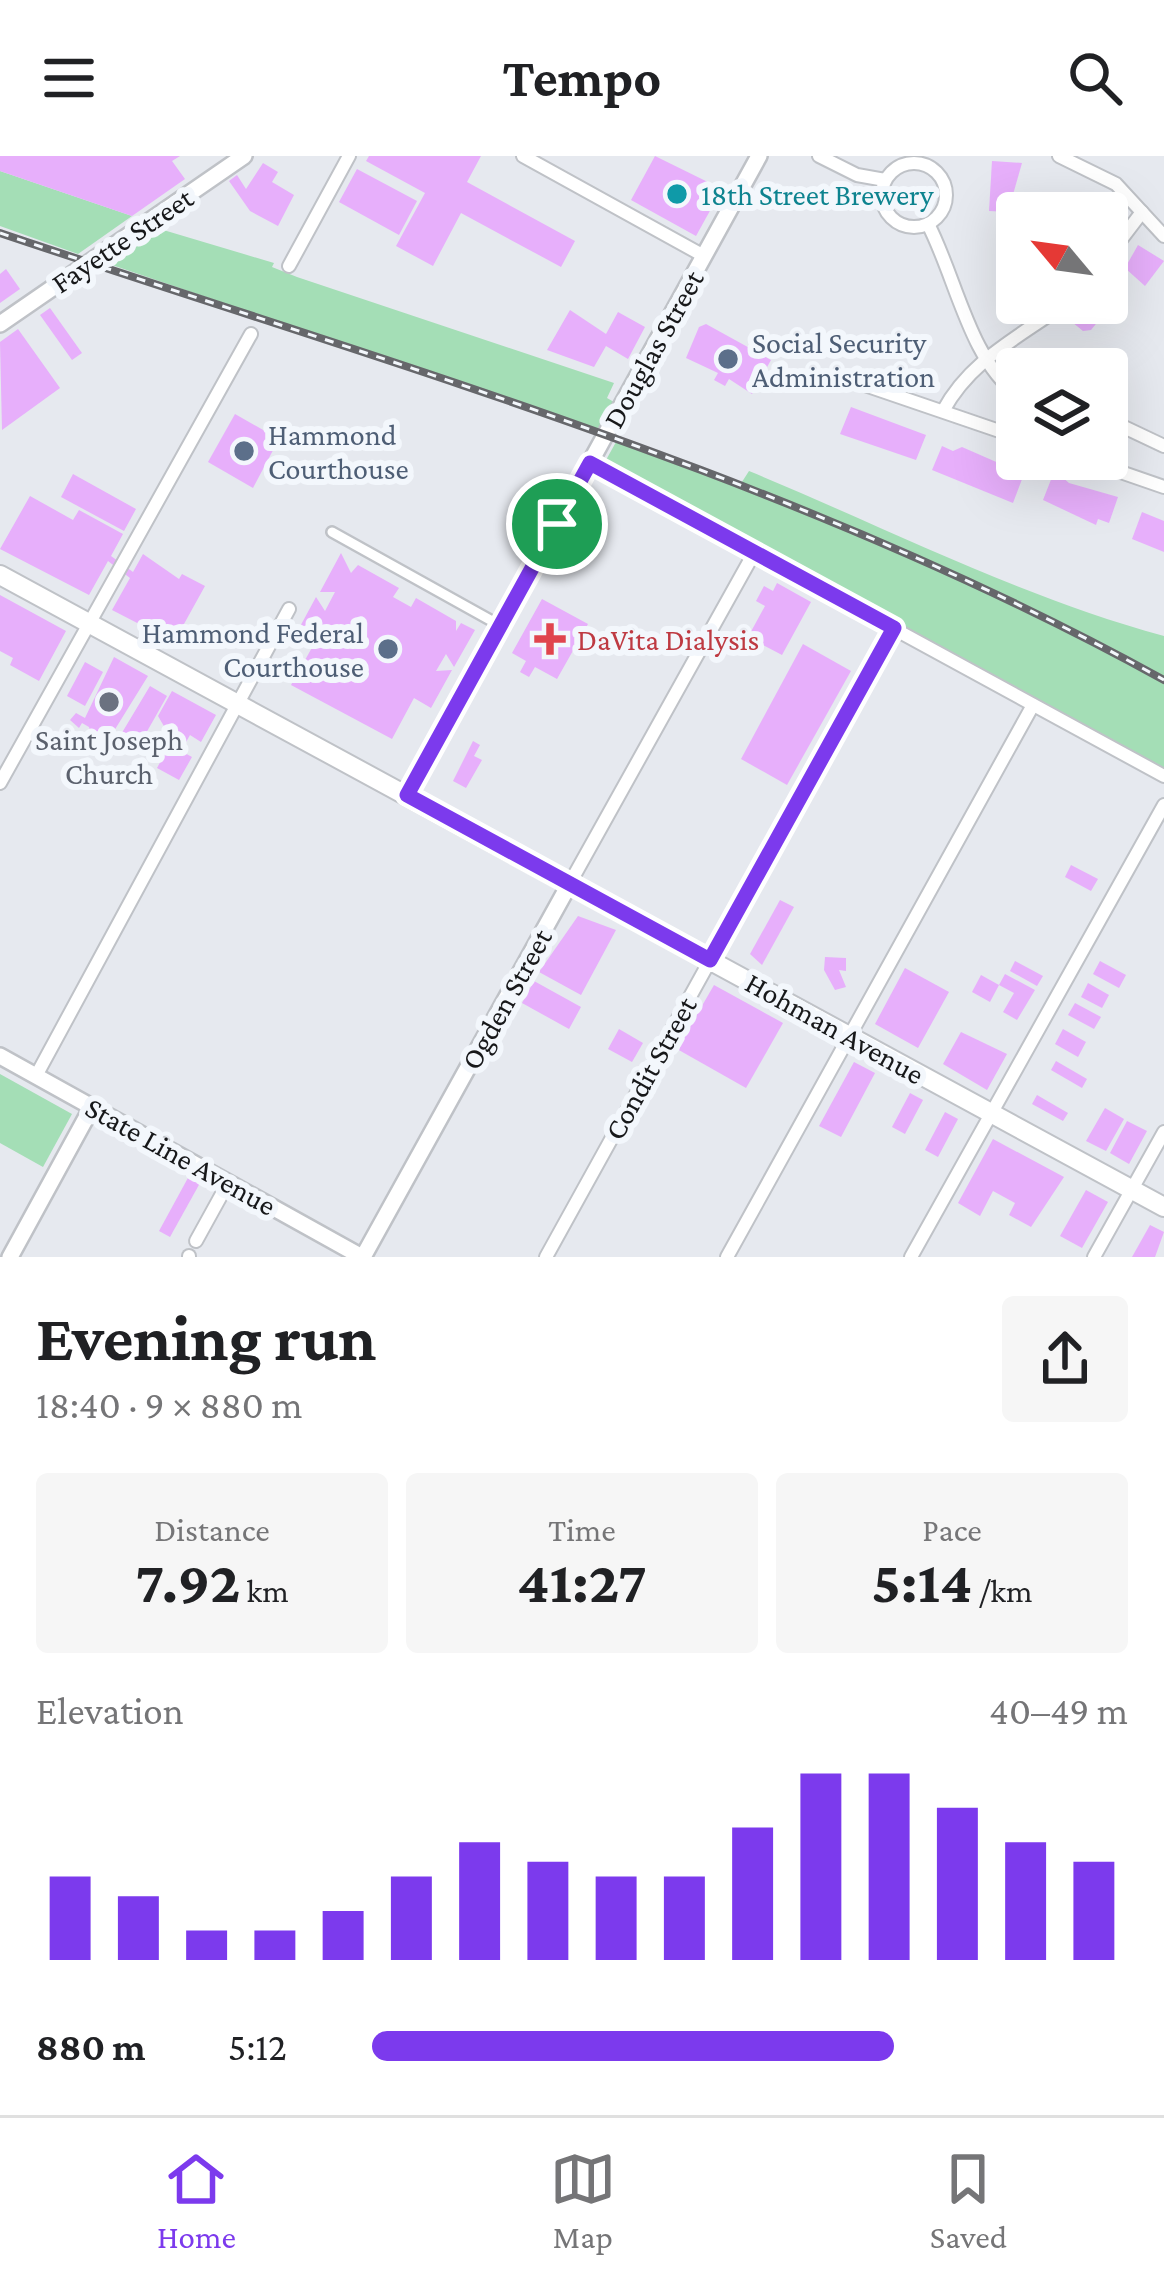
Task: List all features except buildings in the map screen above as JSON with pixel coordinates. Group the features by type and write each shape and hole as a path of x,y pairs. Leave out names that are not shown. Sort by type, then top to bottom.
{"main road":[{"name":"Hohman Avenue","path":"0,575 1164,1207"}],"street":[{"name":"Fayette Street","path":"0,323 244,156"},
{"path":"289,266 350,156"},
{"path":"523,156 704,256"},
{"name":"Douglas Street","path":"407,795 759,156"},
{"path":"819,156 857,175 885,180"},
{"path":"1060,156 1116,184 1164,236"},
{"path":"932,161 943,180 946,199 928,224 908,227 890,218 882,200 885,180 909,162 932,161"},
{"path":"1128,230 1142,212"},
{"path":"928,224 958,285 984,360 996,372"},
{"path":"944,411 956,387 984,360 1036,324"},
{"path":"0,783 251,334"},
{"path":"856,382 996,429"},
{"path":"1128,428 1164,446"},
{"path":"590,463 1164,776"},
{"path":"1128,475 1164,487"},
{"path":"332,532 501,626"},
{"name":"Ogden Street","path":"363,1257 754,553"},
{"path":"36,1076 289,609"},
{"name":"Condit Street","path":"546,1257 894,628"},
{"path":"727,1257 1033,705"},
{"path":"911,1257 1164,805"},
{"name":"State Line Avenue","path":"0,1056 363,1257"},
{"path":"8,1249 92,1107"},
{"path":"1094,1257 1164,1132"},
{"path":"196,1241 228,1183"}],"green space":[{"path":"0,171 132,216 78,254 0,226"},
{"path":"160,229 274,263 272,267 297,277 614,383 607,398 614,402 598,430 112,265"},
{"path":"616,442 740,485 749,471 1006,582 1164,636 1164,775 601,469"},
{"path":"0,1074 72,1114 43,1167 0,1143"}],"railway":[{"path":"0,233 445,379 739,485 1025,608 1164,680"}],"place":[{"name":"18th Street Brewery","path":"677,194"},
{"name":"Social Security Administration","path":"728,359"},
{"name":"Hammond Courthouse","path":"244,451"},
{"name":"DaVita Dialysis","path":"550,639"},
{"name":"Hammond Federal Courthouse","path":"388,649"},
{"name":"Saint Joseph Church","path":"109,702"}],"route":[{"path":"590,463 894,628 710,960 407,795 557,524 590,463"}]}
